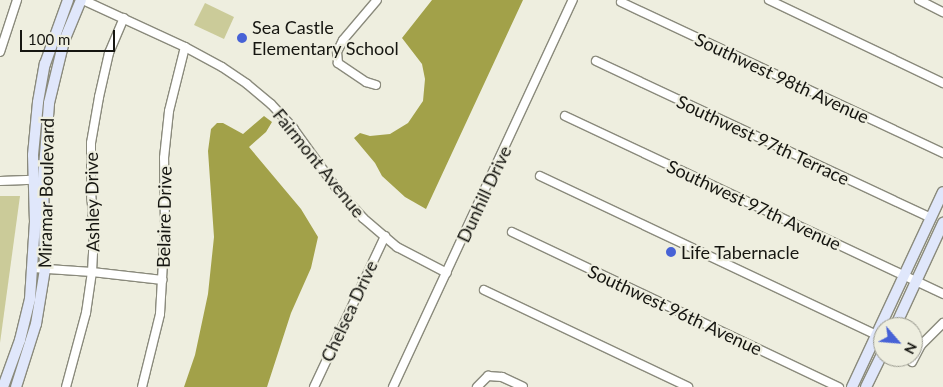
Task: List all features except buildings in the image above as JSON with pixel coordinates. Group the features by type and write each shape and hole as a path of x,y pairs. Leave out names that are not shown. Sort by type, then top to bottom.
{"street":[{"path":"0,52 17,0"},
{"name":"Miramar Boulevard","path":"3,387 23,330 33,268 35,222 33,180 38,102 45,64 68,0"},
{"name":"Miramar Boulevard","path":"16,387 36,324 45,269 43,180 49,103 64,42 82,0"},
{"name":"Fairmont Avenue","path":"82,0 124,18 222,67 271,104 305,143 349,204 398,247 447,273"},
{"path":"376,86 366,82 338,63 338,52 343,40 377,0"},
{"name":"Dunhill Drive","path":"394,387 574,0"},
{"path":"769,0 943,82"},
{"path":"919,0 943,12"},
{"name":"Southwest 98th Avenue","path":"621,2 943,153"},
{"path":"0,16 9,20"},
{"name":"Ashley Drive","path":"66,387 86,313 92,272 94,236 90,191 91,143 99,97 110,53 124,18"},
{"name":"Belaire Drive","path":"142,387 160,314 163,280 164,158 169,111 184,47"},
{"name":"Southwest 97th Terrace","path":"596,61 931,218"},
{"name":"Southwest 97th Avenue","path":"564,116 943,294"},
{"path":"540,176 873,334"},
{"path":"0,182 33,180"},
{"path":"885,317 943,192"},
{"path":"900,317 943,223"},
{"name":"Southwest 96th Avenue","path":"512,232 839,387"},
{"name":"Chelsea Drive","path":"314,387 385,236"},
{"path":"33,268 163,280"},
{"path":"484,290 688,387"},
{"path":"923,343 943,323"},
{"path":"852,387 873,342"},
{"path":"866,387 876,367"},
{"path":"477,387 488,376 502,377 523,387"}],"green space":[{"path":"205,3 234,17 224,39 194,25"},
{"path":"0,196 20,196 0,343"}],"shaded area":[{"path":"432,0 523,0 426,209 405,197 382,176 375,163 354,138 360,133 370,136 390,134 408,123 423,101 425,79 422,64 402,38"},
{"path":"264,116 272,122 266,132 249,147 301,209 318,237 311,268 291,313 267,387 184,387 195,355 208,294 214,237 208,151 211,129 217,123 223,123 243,134"}],"place":[{"name":"Sea Castle Elementary School","path":"242,38"},
{"name":"Life Tabernacle","path":"671,252"}]}
